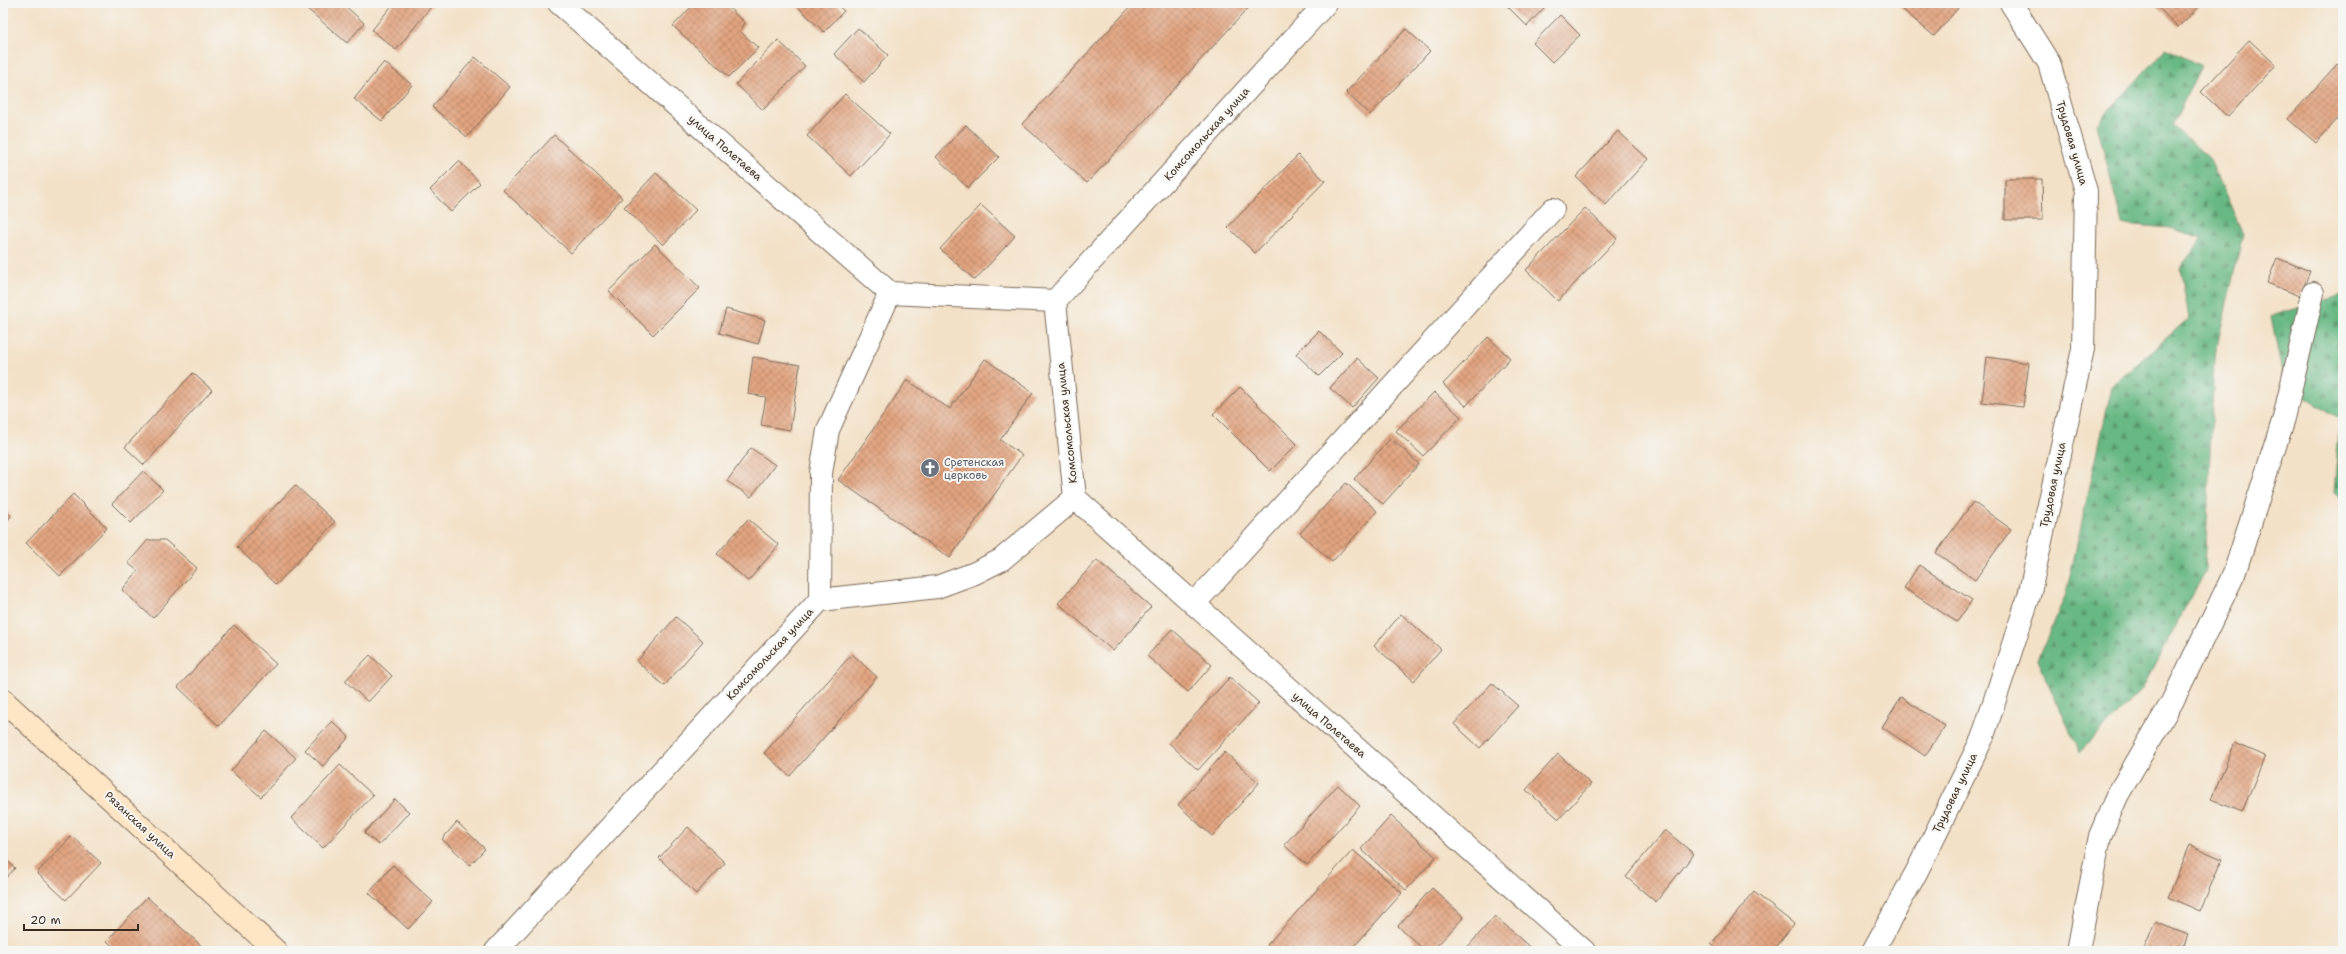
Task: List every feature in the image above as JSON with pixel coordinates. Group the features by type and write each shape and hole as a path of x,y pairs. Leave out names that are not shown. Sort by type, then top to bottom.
{"street":[{"name":"улица Полетаева","path":"560,3 890,293"},
{"name":"Комсомольская улица","path":"496,951 820,600 937,587 975,573 1001,560 1075,498 1055,301 1326,3"},
{"name":"Трудовая улица","path":"1873,951 1917,871 1982,739 2029,596 2083,349 2086,190 2049,63 2011,3"},
{"path":"1194,604 1553,209"},
{"path":"820,600 821,473 828,430 890,293 1055,301"},
{"path":"2078,951 2100,836 2117,796 2172,702 2234,574 2284,418 2313,293"},
{"name":"улица Полетаева","path":"1075,498 1584,951"},
{"name":"Рязанская улица","path":"3,700 276,951"}],"green space":[{"path":"2166,48 2201,66 2172,126 2210,159 2243,234 2214,359 2205,570 2142,689 2080,752 2037,660 2066,594 2112,386 2189,318 2180,268 2203,238 2170,228 2122,224 2097,124"},
{"path":"2343,295 2343,499 2334,493 2340,419 2284,382 2271,316"}],"building":[{"path":"309,3 342,3 364,23 347,43 305,7"},
{"path":"394,3 434,3 396,50 372,30"},
{"path":"695,3 724,3 745,23 740,31 758,48 729,77 673,26"},
{"path":"794,3 835,3 844,11 824,32"},
{"path":"1134,3 1253,3 1087,183 1022,124"},
{"path":"1504,3 1539,3 1544,8 1527,26"},
{"path":"1895,3 1952,3 1958,8 1934,36"},
{"path":"2158,3 2203,3 2178,27 2156,5"},
{"path":"1560,15 1580,35 1552,62 1533,43"},
{"path":"858,28 888,55 864,82 834,54"},
{"path":"1406,29 1430,51 1370,115 1346,92"},
{"path":"778,40 805,66 763,110 736,84"},
{"path":"2249,40 2276,65 2228,117 2201,92"},
{"path":"475,57 510,87 467,137 432,107"},
{"path":"384,62 412,85 382,121 354,99"},
{"path":"2337,64 2343,70 2343,113 2316,143 2288,119"},
{"path":"845,94 890,134 851,176 807,136"},
{"path":"966,125 999,157 968,188 936,157"},
{"path":"1618,131 1648,159 1606,205 1576,177"},
{"path":"554,135 622,198 571,253 503,190"},
{"path":"1298,155 1325,181 1255,253 1228,227"},
{"path":"459,161 480,183 451,212 430,190"},
{"path":"656,173 696,210 663,245 624,207"},
{"path":"2005,179 2042,179 2043,220 2005,220"},
{"path":"981,205 1015,236 975,280 940,249"},
{"path":"1585,208 1617,239 1558,301 1526,270"},
{"path":"655,244 700,288 653,335 609,291"},
{"path":"2277,258 2310,271 2300,296 2267,283"},
{"path":"726,309 765,320 758,344 719,333"},
{"path":"1319,331 1342,353 1319,376 1296,354"},
{"path":"1488,337 1510,358 1466,406 1443,384"},
{"path":"753,357 800,365 790,430 761,425 766,397 748,394"},
{"path":"1987,357 2029,363 2023,407 1982,402"},
{"path":"1357,358 1379,378 1352,408 1330,388"},
{"name":"Сретенская церковь","path":"985,359 1033,393 1000,440 1022,455 950,558 838,480 907,380 950,409"},
{"path":"193,373 212,390 144,465 125,447"},
{"path":"1240,387 1297,444 1270,471 1213,414"},
{"path":"1434,392 1461,417 1423,456 1396,431"},
{"path":"1391,438 1419,464 1383,504 1354,479"},
{"path":"751,448 775,465 751,497 727,481"},
{"path":"143,471 163,490 131,523 112,504"},
{"path":"1346,483 1377,511 1332,562 1300,533"},
{"path":"295,485 335,522 276,585 237,547"},
{"path":"73,494 107,528 60,576 26,543"},
{"path":"1973,502 2011,529 1975,580 1936,553"},
{"path":"3,508 11,516 3,525"},
{"path":"748,519 779,545 748,581 717,554"},
{"path":"148,540 165,540 197,568 153,618 122,590 138,571 128,563"},
{"path":"1097,560 1151,607 1113,651 1058,603"},
{"path":"1919,565 1972,600 1957,622 1904,588"},
{"path":"1401,614 1441,649 1414,681 1374,646"},
{"path":"676,617 703,641 664,686 637,661"},
{"path":"234,625 276,664 219,726 178,687"},
{"path":"1172,629 1212,665 1188,692 1147,656"},
{"path":"852,654 877,677 790,776 764,753"},
{"path":"370,655 392,676 368,702 345,681"},
{"path":"1230,677 1259,703 1198,770 1169,743"},
{"path":"1492,683 1518,706 1480,748 1454,724"},
{"path":"1901,697 1945,726 1925,756 1882,727"},
{"path":"332,721 349,737 323,766 305,750"},
{"path":"266,731 296,758 261,797 231,771"},
{"path":"2235,743 2265,756 2242,812 2211,799"},
{"path":"1225,752 1259,783 1212,836 1178,805"},
{"path":"1558,754 1591,784 1559,819 1526,790"},
{"path":"340,765 373,795 323,848 291,818"},
{"path":"1338,785 1360,806 1307,865 1284,845"},
{"path":"395,799 409,812 379,845 364,833"},
{"path":"1391,816 1436,857 1406,890 1361,849"},
{"path":"457,822 485,849 470,865 442,839"},
{"path":"688,827 725,863 696,894 659,858"},
{"path":"1665,830 1694,854 1656,902 1626,877"},
{"path":"72,836 101,863 66,900 37,873"},
{"path":"2190,845 2222,859 2200,911 2168,897"},
{"path":"1353,850 1402,893 1350,951 1273,951 1267,945"},
{"path":"3,857 15,868 3,881"},
{"path":"393,865 433,902 408,929 369,893"},
{"path":"1432,888 1464,917 1432,951 1425,951 1398,926"},
{"path":"1754,892 1794,924 1772,951 1719,951 1711,944"},
{"path":"147,897 206,950 118,951 107,941"},
{"path":"1495,916 1534,951 1464,951"},
{"path":"2155,922 2188,935 2182,951 2143,951"}],"place":[{"name":"Сретенская церковь","path":"930,468"}]}
